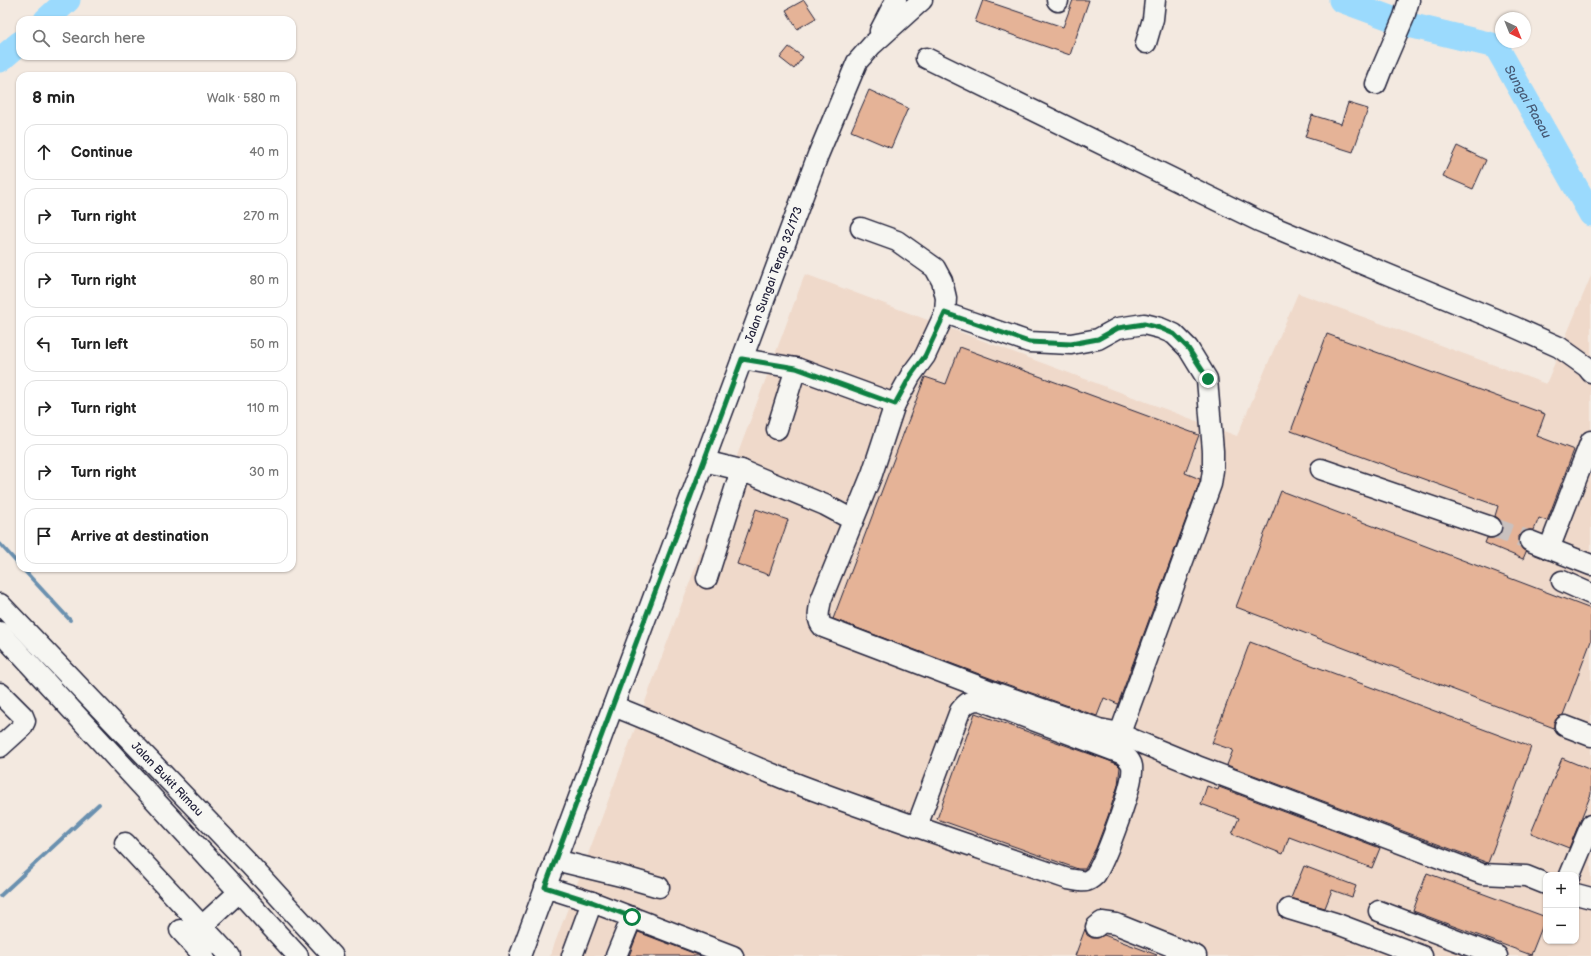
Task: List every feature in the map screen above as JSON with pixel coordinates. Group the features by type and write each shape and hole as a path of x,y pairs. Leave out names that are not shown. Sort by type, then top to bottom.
{"street":[{"path":"872,45 896,0"},
{"name":"Jalan Sungai Terap 32/173","path":"520,956 824,141 857,62 872,45 922,0"},
{"path":"1146,43 1153,19 1155,0"},
{"path":"1376,84 1404,15"},
{"path":"926,58 1259,222 1512,326 1559,347 1587,367 1591,372"},
{"path":"861,228 897,241 935,268 942,281 946,298 945,313 925,356 911,375 895,404 872,474 821,600 818,618 823,627 999,694 1099,729 1120,733 1197,766 1482,874 1526,876 1543,883"},
{"path":"945,313 1029,342 1071,344 1098,339 1118,328 1144,324 1160,328 1174,334 1188,348 1208,379 1213,451 1211,484 1120,733"},
{"path":"742,359 796,368 895,404"},
{"path":"777,429 796,368"},
{"path":"1549,550 1591,441"},
{"path":"704,461 741,470 819,502 853,520"},
{"path":"1321,469 1491,527"},
{"path":"707,578 741,470"},
{"path":"1530,541 1549,550 1591,565"},
{"path":"1562,581 1591,594"},
{"name":"Jalan Bukit Rimau","path":"0,604 234,848 333,956"},
{"name":"Jalan Bukit Rimau","path":"0,632 298,956"},
{"path":"0,747 22,727 25,721 23,716 1,695"},
{"path":"613,706 662,725 799,784 917,826 1068,878 1088,881 1096,875 1110,843 1131,785 1132,764 1123,754 980,700 973,700 965,704 960,711 917,826"},
{"path":"1565,726 1590,733"},
{"path":"1571,872 1591,825"},
{"path":"125,842 230,956"},
{"path":"555,860 659,887"},
{"path":"545,887 592,902 733,956"},
{"path":"202,926 239,892"},
{"path":"1579,895 1591,898"},
{"path":"572,956 592,902"},
{"path":"1289,909 1335,923 1422,956"},
{"path":"1379,911 1497,956"},
{"path":"616,956 632,917"},
{"path":"1096,927 1102,922 1116,924 1196,956"},
{"path":"180,930 204,956"}],"shaded area":[{"path":"805,274 1237,436 1298,293 1546,384 1591,276 1591,956 550,956"}],"building":[{"path":"804,0 816,18 797,29 786,10"},
{"path":"983,0 1063,27 1073,0 1089,0 1070,55 975,22"},
{"path":"789,47 803,57 794,69 780,58"},
{"path":"869,90 908,108 891,148 851,131"},
{"path":"1348,103 1368,109 1353,152 1305,137 1312,115 1341,124"},
{"path":"1457,146 1486,160 1473,189 1443,176"},
{"path":"1327,334 1545,414 1537,436 1574,450 1547,521 1539,518 1534,530 1523,532 1519,536 1521,548 1526,552 1523,559 1485,543 1487,538 1494,538 1502,531 1502,524 1495,516 1498,506 1291,431"},
{"path":"960,347 1199,435 1185,473 1200,479 1200,481 1118,704 1104,698 1097,716 1003,683 833,619 925,377 946,384"},
{"path":"1281,491 1591,609 1591,641 1563,715 1558,717 1554,722 1554,728 1236,607"},
{"path":"756,509 788,520 769,575 737,564"},
{"path":"1250,642 1531,747 1488,863 1227,765 1233,750 1212,743"},
{"path":"975,713 1107,760 1117,764 1120,767 1118,785 1108,816 1096,848 1085,869 1078,869 937,819"},
{"path":"1562,758 1591,770 1591,794 1569,848 1531,833"},
{"path":"1207,786 1218,790 1219,787 1380,848 1372,868 1289,837 1283,854 1232,834 1239,818 1201,804"},
{"path":"1304,866 1356,886 1352,897 1332,890 1325,908 1291,898"},
{"path":"1427,873 1543,916 1543,925 1531,955 1413,911"},
{"path":"1085,929 1087,935 1092,938 1098,938 1104,935 1157,955 1075,956"},
{"path":"638,932 701,956 629,956"}],"waterway":[{"name":"Sungai Rasau","path":"50,16 68,0"},
{"name":"Sungai Rasau","path":"1341,0 1409,25 1496,46 1591,214"},
{"name":"Sungai Rasau","path":"0,60 16,46"},
{"path":"0,544 16,562"},
{"path":"26,572 70,620"},
{"path":"0,896 99,804"}],"tunnel":[{"path":"1491,527 1530,541"}],"route":[{"path":"632,917 545,887 742,359 796,368 895,404 911,375 925,356 945,313 1029,342 1071,344 1098,339 1118,328 1144,324 1160,328 1174,334 1188,348 1208,379"}]}
